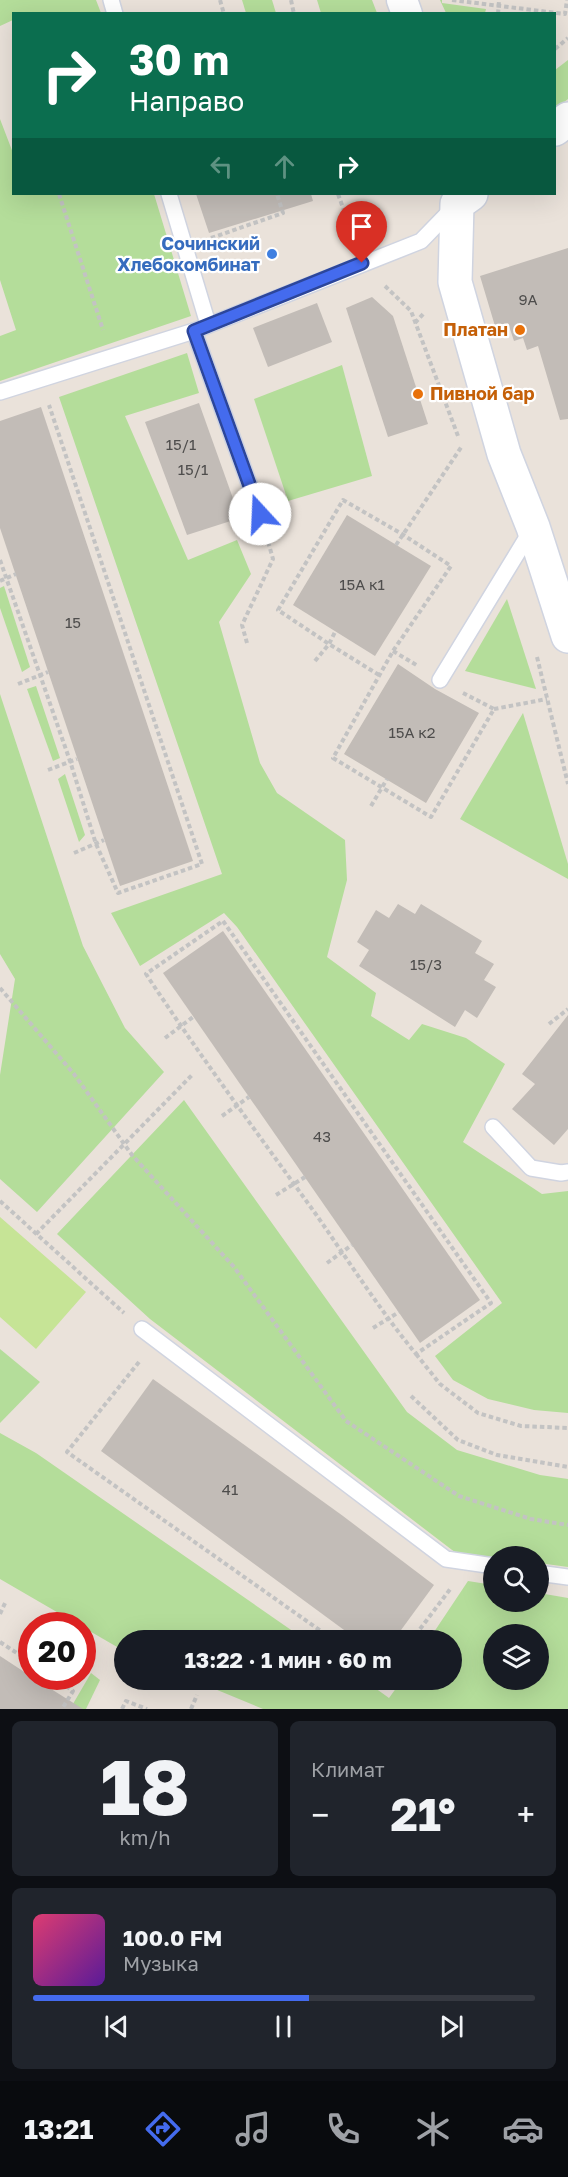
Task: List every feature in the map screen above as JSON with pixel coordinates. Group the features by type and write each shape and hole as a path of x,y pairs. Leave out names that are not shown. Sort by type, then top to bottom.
{"street":[{"path":"556,128 568,118"},
{"path":"462,197 455,282 504,454 533,527 568,636"}],"lane":[{"path":"169,195 208,324"},
{"path":"0,392 194,331 421,241 462,197"},
{"path":"194,331 260,514"},
{"path":"440,680 533,527"},
{"path":"493,1127 531,1168 568,1172"},
{"path":"142,1329 446,1559 483,1564"},
{"path":"549,1574 568,1577"}],"path":[{"path":"452,0 546,12"},
{"path":"556,13 565,14 567,0"},
{"path":"499,1 499,12"},
{"path":"556,48 568,38"},
{"path":"59,195 111,357"},
{"path":"201,242 283,213 277,195"},
{"path":"338,195 362,263 411,311 466,456"},
{"path":"0,560 70,761 96,844 118,893 202,864 48,400"},
{"path":"396,545 462,446"},
{"path":"380,675 278,610 343,500 452,566 393,651 380,675 333,758 432,817 494,709"},
{"path":"247,643 242,626 273,559"},
{"path":"0,581 16,574"},
{"path":"315,661 329,644 335,632"},
{"path":"393,651 494,709 547,699"},
{"path":"536,653 568,784"},
{"path":"18,684 48,672"},
{"path":"48,770 77,759"},
{"path":"371,806 387,779"},
{"path":"74,853 104,840"},
{"path":"416,1354 491,1303 223,921 146,974 180,1027 294,1184 387,1319 440,1384 478,1413 521,1426 568,1428"},
{"path":"0,988 74,1074 132,1155 234,1267 346,1421 459,1496 531,1519 568,1525"},
{"path":"549,1024 568,1010"},
{"path":"165,1038 193,1017"},
{"path":"36,1234 192,1076"},
{"path":"222,1116 249,1098"},
{"path":"276,1195 305,1177"},
{"path":"0,1201 142,1329"},
{"path":"327,1263 352,1245"},
{"path":"373,1328 399,1312"},
{"path":"142,1358 67,1452 319,1630"},
{"path":"411,1396 458,1440 498,1455 568,1467"},
{"path":"0,1614 6,1601"},
{"path":"0,1642 18,1654"},
{"path":"62,1709 72,1690"},
{"path":"191,1709 197,1695"},
{"path":"123,1709 126,1701 147,1709"}],"green space":[{"path":"0,0 96,0 101,12 12,12 12,20 0,26"},
{"path":"242,0 272,0 276,12 246,12"},
{"path":"317,0 372,0 377,12 321,12"},
{"path":"440,0 442,3 486,9 485,12 446,12"},
{"path":"568,60 568,99 556,108 556,69"},
{"path":"0,119 12,150 12,195 154,195 191,316 0,381 0,336 16,330 0,280"},
{"path":"187,353 199,393 125,416 188,560 237,540 251,574 219,622 260,763 277,793 345,840 347,880 327,957 376,993 371,1016 409,1040 422,1024 466,1038 505,1064 463,1142 542,1194 568,1191 568,1413 534,1410 488,1399 453,1380 435,1356 502,1303 237,927 224,913 140,966 111,913 222,874 59,397"},
{"path":"342,365 372,476 288,501 254,399"},
{"path":"4,586 30,667 22,672 0,608 0,588"},
{"path":"507,599 536,689 465,671"},
{"path":"36,686 60,758 53,761 27,689"},
{"path":"0,694 83,946 125,1028 164,1072 37,1212 0,1179 0,1075 15,979 0,954"},
{"path":"523,713 568,864 568,879 460,819"},
{"path":"65,774 85,835 79,842 58,779"},
{"path":"184,1100 407,1412 457,1450 540,1475 568,1479 568,1567 549,1564 549,1546 483,1546 483,1556 456,1553 150,1319 57,1234"},
{"path":"0,1217 86,1292 36,1349 0,1317"},
{"path":"0,1349 40,1382 0,1423"},
{"path":"0,1433 36,1453 291,1630 114,1630 114,1645 96,1635 96,1612 57,1612 0,1579"},
{"path":"468,1581 483,1583 483,1612 549,1612 549,1595 568,1598 568,1709 263,1709 217,1690 378,1690 389,1698 395,1690 462,1690 462,1630 435,1630"},
{"path":"96,1677 100,1680 96,1688"},
{"path":"81,1690 95,1690 86,1709 70,1709"}],"building":[{"path":"196,195 311,195 313,201 209,233"},
{"path":"568,248 568,419 560,420 538,346 527,350 523,338 514,341 508,323 495,326 480,276"},
{"path":"372,297 393,316 428,424 388,437 346,308"},
{"path":"317,303 332,342 268,367 253,328"},
{"path":"199,403 240,518 187,535 145,422"},
{"path":"41,407 193,861 120,886 0,528 0,421"},
{"path":"347,515 431,566 375,656 293,605"},
{"path":"398,664 435,689 479,713 426,803 344,754"},
{"path":"398,904 415,914 421,904 482,941 475,953 494,964 484,980 496,987 477,1018 465,1010 455,1027 359,966 369,950 357,942 376,910 389,918"},
{"path":"223,931 480,1300 420,1343 163,973"},
{"path":"568,1015 568,1129 554,1145 512,1109 535,1084 522,1074"},
{"path":"153,1379 343,1516 434,1585 401,1630 344,1630 101,1451"},
{"path":"0,1656 18,1668 18,1690 53,1690 83,1709 0,1709"}],"place":[{"name":"Сочинский Хлебокомбинат","path":"272,254"},
{"name":"Платан","path":"520,330"},
{"name":"Пивной бар","path":"418,394"}],"route":[{"path":"260,514 194,331 362,263"}]}
